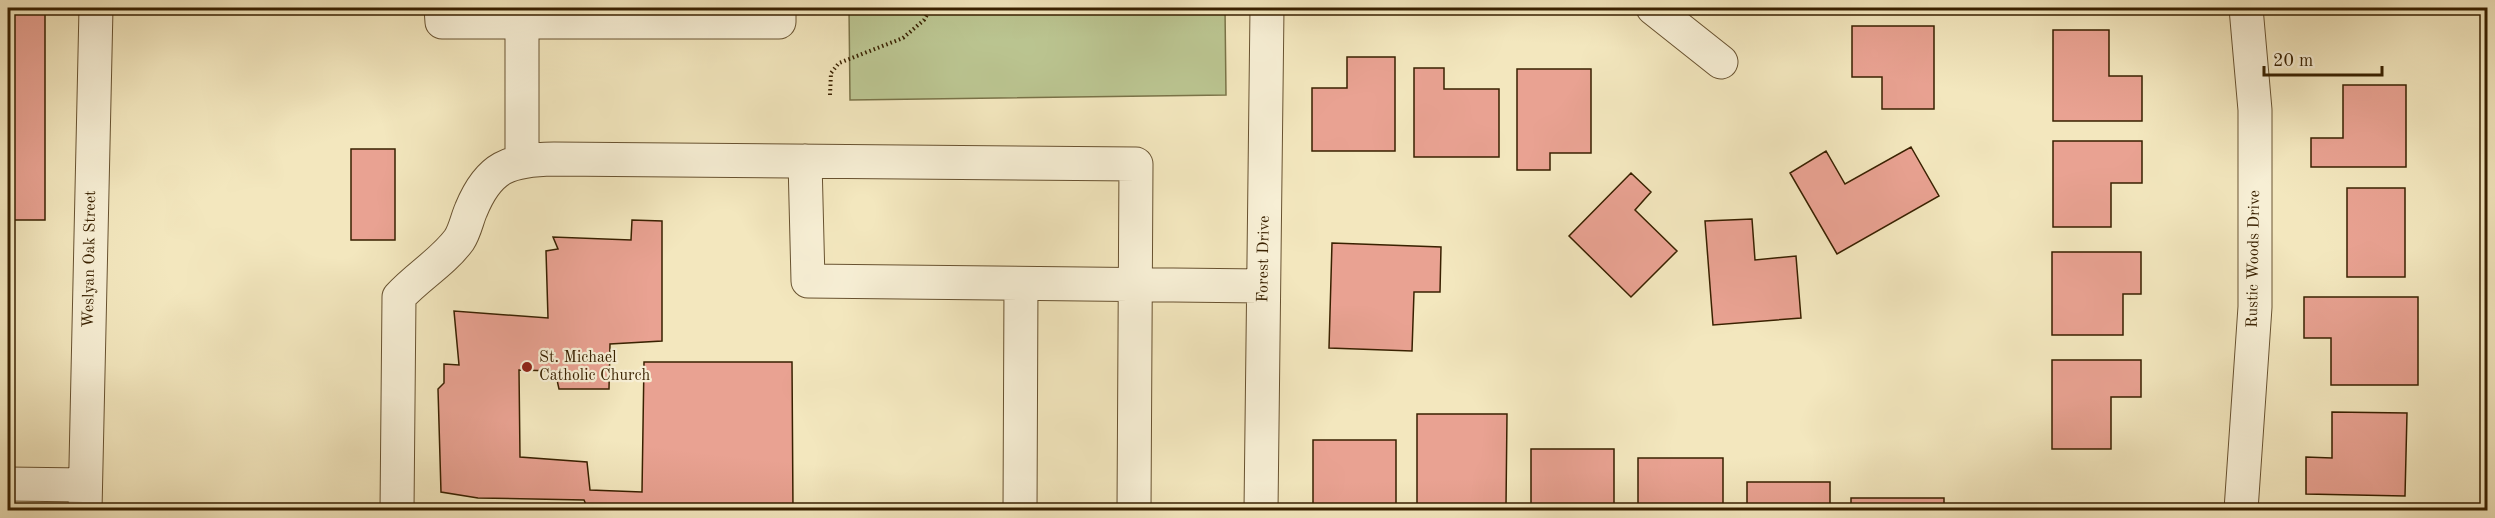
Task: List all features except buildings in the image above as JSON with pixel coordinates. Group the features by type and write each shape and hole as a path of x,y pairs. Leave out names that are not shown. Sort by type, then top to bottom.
{"street":[{"name":"Weslyan Oak Street","path":"85,498 96,8"},
{"path":"441,8 441,22 522,23 779,22 779,8"},
{"name":"Forest Drive","path":"1260,510 1268,8"},
{"path":"1653,8 1721,62"},
{"path":"2246,8 2265,8"},
{"name":"Rustic Woods Drive","path":"2241,510 2255,307 2255,110 2246,8"},
{"path":"522,23 522,160"},
{"path":"397,510 399,297 416,278 460,239 481,188 500,168 522,160 1136,164 1134,510"},
{"path":"805,161 808,281 1263,286"},
{"path":"1020,510 1021,284"},
{"path":"8,484 85,498"}],"path":[{"path":"830,95 831,73 839,63 903,38 924,20 931,8"}],"green space":[{"path":"849,8 1225,8 1226,95 850,100"}],"place":[{"name":"St. Michael Catholic Church","path":"527,367"}]}
